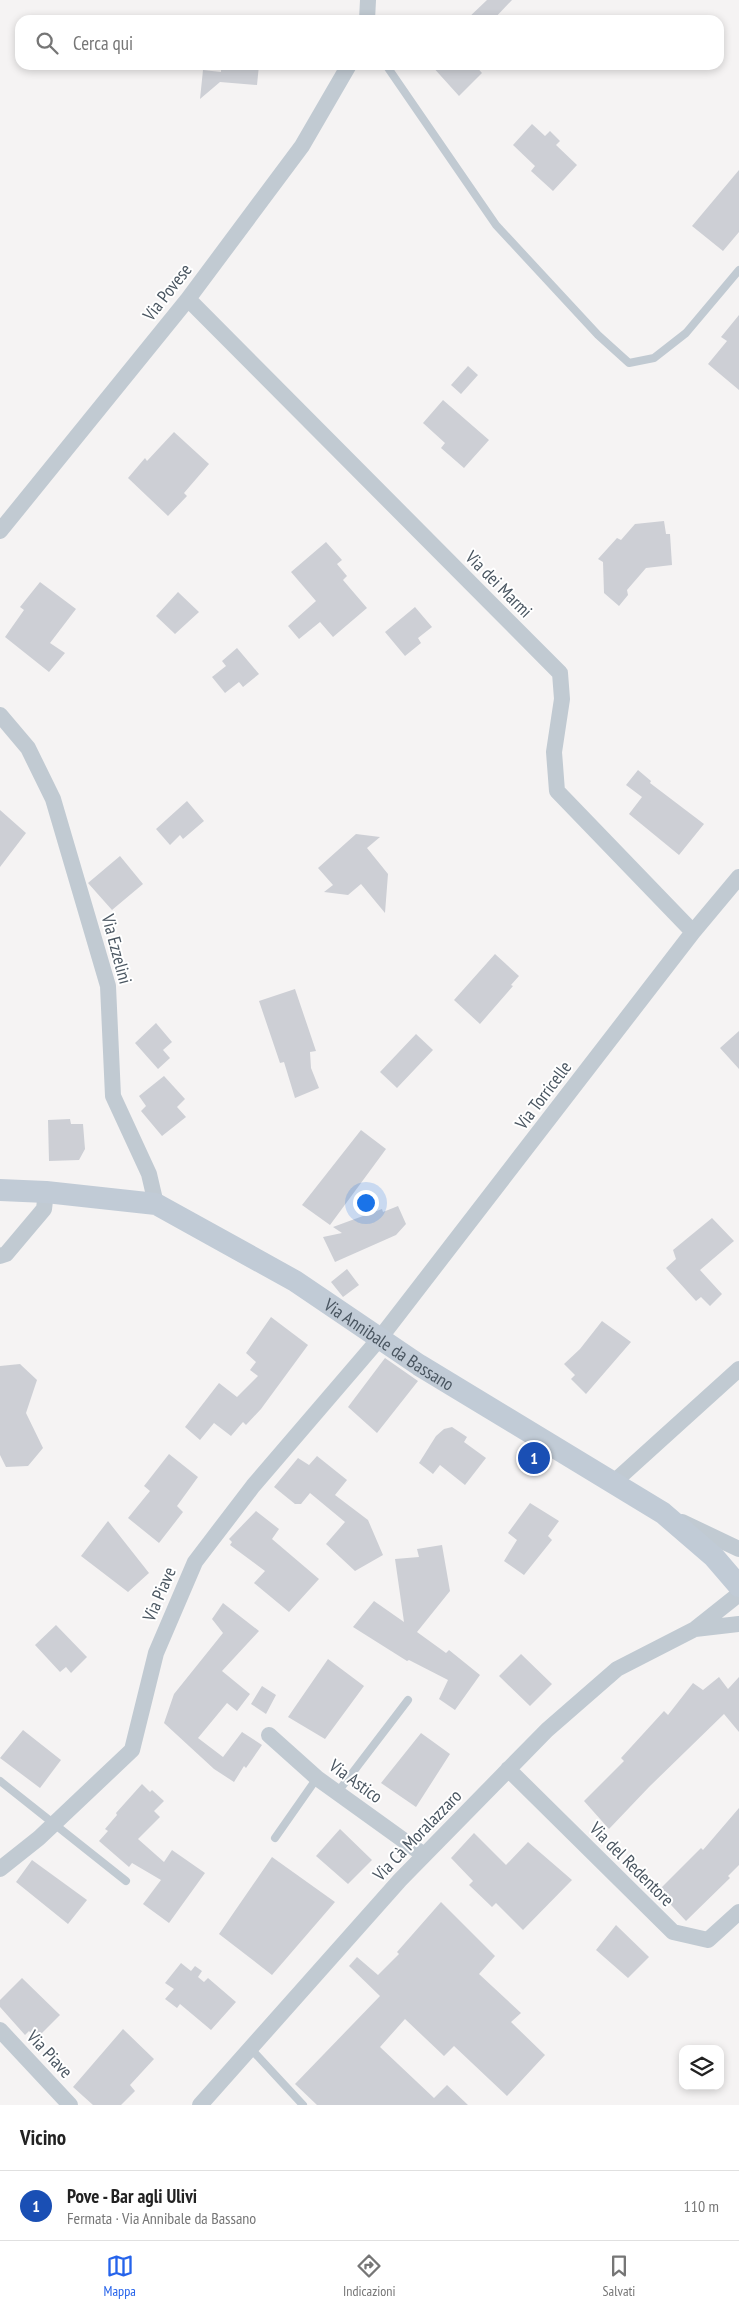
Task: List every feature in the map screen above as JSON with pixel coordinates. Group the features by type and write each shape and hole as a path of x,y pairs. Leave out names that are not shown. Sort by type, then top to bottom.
{"street":[{"path":"367,15 368,0"},
{"name":"Via Povese","path":"0,531 188,299 302,146 346,70"},
{"name":"Via dei Marmi","path":"188,299 560,673 562,698 554,752 557,791 694,932"},
{"name":"Via Ezzelini","path":"0,715 28,748 53,799 108,986 113,1096 149,1174 156,1204"},
{"name":"Via Torricelle","path":"380,1338 694,932 739,877"},
{"name":"Via Annibale da Bassano","path":"0,1190 46,1192 156,1204 295,1281 420,1365 663,1513 714,1557 739,1586"},
{"path":"0,1256 6,1254 36,1221 44,1209 46,1192"},
{"name":"Via Piave","path":"0,1869 54,1824 132,1750 156,1653 195,1562 253,1486 380,1338"},
{"path":"614,1482 739,1369"},
{"path":"663,1513 739,1549"},
{"name":"Via Cà Moralazzaro","path":"200,2105 400,1880 547,1730 617,1669 695,1629 739,1594"},
{"name":"Via Cà Moralazzaro","path":"695,1629 739,1624"},
{"name":"Via Astico","path":"269,1735 317,1778 424,1855"},
{"name":"Via del Redentore","path":"508,1769 673,1932 708,1940 739,1912"},
{"name":"Via Piave","path":"0,2030 70,2105"}],"lane":[{"path":"389,70 496,225 598,335 630,363 654,358 686,333 739,270"},
{"path":"337,1793 408,1700"},
{"path":"275,1838 317,1778"},
{"path":"0,1781 126,1881"},
{"path":"251,2049 303,2105"}],"building":[{"path":"487,0 512,0 498,15 471,15"},
{"path":"203,70 221,72 221,70 258,70 257,85 220,82 200,99"},
{"path":"436,70 479,70 482,73 459,96"},
{"path":"532,124 545,136 550,131 560,141 556,145 577,165 553,191 531,171 535,166 513,145"},
{"path":"739,170 739,232 723,251 692,226"},
{"path":"739,315 739,390 708,364 727,341 721,337"},
{"path":"468,366 478,375 461,394 451,385"},
{"path":"443,400 489,440 464,468 441,448 445,443 423,423"},
{"path":"174,432 209,464 184,493 187,496 168,516 128,478 145,458 147,461"},
{"path":"664,521 666,534 670,534 672,565 646,568 627,590 628,595 619,606 604,593 603,562 598,559 617,538 621,540 635,524"},
{"path":"326,542 342,560 337,564 347,576 343,580 367,608 333,637 320,622 299,639 288,626 316,601 291,572"},
{"path":"40,582 76,609 50,643 65,653 49,672 5,637 24,610 20,607"},
{"path":"178,592 199,612 175,634 156,616"},
{"path":"415,607 432,627 418,638 421,643 405,656 385,632"},
{"path":"237,648 259,674 243,687 239,682 225,693 212,677 226,666 222,661"},
{"path":"638,770 651,781 650,783 704,824 679,855 629,814 642,797 626,785"},
{"path":"187,801 204,821 183,839 180,835 170,845 156,829"},
{"path":"0,810 26,833 0,867"},
{"path":"356,834 380,837 367,848 388,874 385,913 361,884 348,895 324,892 333,885 318,868"},
{"path":"120,856 143,884 112,910 88,883"},
{"path":"495,954 519,976 511,985 513,986 480,1024 454,1000"},
{"path":"295,989 316,1051 310,1052 311,1068 319,1088 295,1098 284,1062 280,1063 259,1001"},
{"path":"156,1023 172,1042 163,1050 170,1058 158,1069 135,1043"},
{"path":"739,1031 739,1069 720,1048"},
{"path":"416,1034 433,1050 397,1088 380,1072"},
{"path":"164,1076 185,1099 177,1107 186,1117 162,1136 141,1111 146,1106 139,1096"},
{"path":"70,1119 71,1124 83,1124 85,1149 79,1160 49,1161 48,1120"},
{"path":"361,1130 386,1149 330,1225 302,1205"},
{"path":"398,1206 406,1224 396,1235 335,1262 323,1237 342,1233 333,1227 382,1209 383,1212"},
{"path":"712,1218 734,1241 700,1270 722,1294 710,1306 701,1297 696,1301 666,1268 676,1259 673,1250"},
{"path":"347,1269 359,1285 343,1297 331,1282"},
{"path":"271,1317 308,1345 261,1409 246,1425 243,1422 231,1436 214,1423 200,1440 185,1427 219,1383 237,1397 258,1376 250,1370 256,1362 246,1353"},
{"path":"602,1321 631,1342 586,1394 571,1379 575,1375 564,1364 580,1349"},
{"path":"385,1358 418,1381 377,1433 348,1407"},
{"path":"20,1364 37,1380 26,1413 43,1448 28,1466 6,1467 0,1455 0,1366"},
{"path":"452,1427 467,1437 464,1442 486,1458 465,1485 440,1465 433,1474 419,1463 436,1436 444,1429"},
{"path":"169,1454 198,1477 177,1506 183,1512 159,1543 128,1518 150,1491 144,1486"},
{"path":"317,1456 347,1480 335,1495 368,1520 383,1555 355,1571 326,1544 345,1522 310,1493 301,1504 295,1504 274,1487 298,1458 309,1465"},
{"path":"530,1503 559,1521 548,1536 552,1540 524,1575 504,1561 517,1540 508,1533"},
{"path":"256,1511 279,1529 272,1539 319,1579 289,1612 254,1583 265,1571 230,1545 232,1542 229,1539"},
{"path":"108,1521 149,1573 128,1592 81,1556"},
{"path":"442,1545 450,1591 417,1632 446,1653 449,1650 480,1675 455,1710 439,1699 448,1680 409,1660 407,1661 353,1627 374,1601 404,1622 395,1559 419,1557 417,1549"},
{"path":"223,1603 259,1631 222,1671 250,1694 237,1711 227,1703 198,1738 223,1757 242,1732 262,1745 246,1768 244,1766 234,1782 214,1769 164,1723 174,1694 223,1633 212,1619"},
{"path":"56,1625 87,1657 71,1673 66,1667 60,1672 35,1645"},
{"path":"521,1654 552,1684 530,1706 499,1676"},
{"path":"328,1659 364,1686 325,1739 288,1717"},
{"path":"719,1677 728,1689 739,1677 739,1732 724,1714 609,1829 584,1801 624,1761 621,1758 664,1711 668,1715 693,1683 703,1690"},
{"path":"262,1686 276,1695 266,1714 251,1704"},
{"path":"23,1730 61,1760 40,1788 0,1758"},
{"path":"421,1733 450,1754 416,1807 381,1783"},
{"path":"142,1784 164,1801 154,1811 160,1817 138,1839 164,1862 172,1850 205,1873 169,1923 143,1904 161,1880 132,1863 129,1867 99,1841 108,1831 105,1829 117,1815 116,1813"},
{"path":"739,1808 739,1865 728,1876 730,1878 686,1921 658,1891 701,1848 703,1850"},
{"path":"340,1829 372,1860 348,1884 316,1856"},
{"path":"474,1833 506,1865 528,1842 572,1880 523,1930 496,1903 492,1907 469,1885 473,1881 451,1858"},
{"path":"272,1857 335,1902 272,1975 219,1934"},
{"path":"32,1860 87,1900 68,1924 16,1882"},
{"path":"441,1902 495,1956 479,1974 521,2013 511,2022 545,2055 507,2096 454,2046 444,2056 405,2019 380,2047 434,2098 447,2085 468,2105 317,2105 295,2084 380,1996 349,1966 357,1957 378,1975 399,1954 397,1952"},
{"path":"616,1925 649,1957 628,1978 596,1950"},
{"path":"181,1963 191,1971 195,1966 202,1971 198,1977 204,1982 208,1978 236,2002 211,2030 180,2004 177,2008 165,1999 174,1989 165,1983"},
{"path":"22,1978 60,2015 36,2039 29,2031 25,2035 0,2007 0,2000"},
{"path":"123,2029 154,2059 130,2085 135,2091 121,2105 93,2105 73,2087"}],"place":[{"name":"Pove - Bar agli Ulivi","path":"534,1458"}]}
